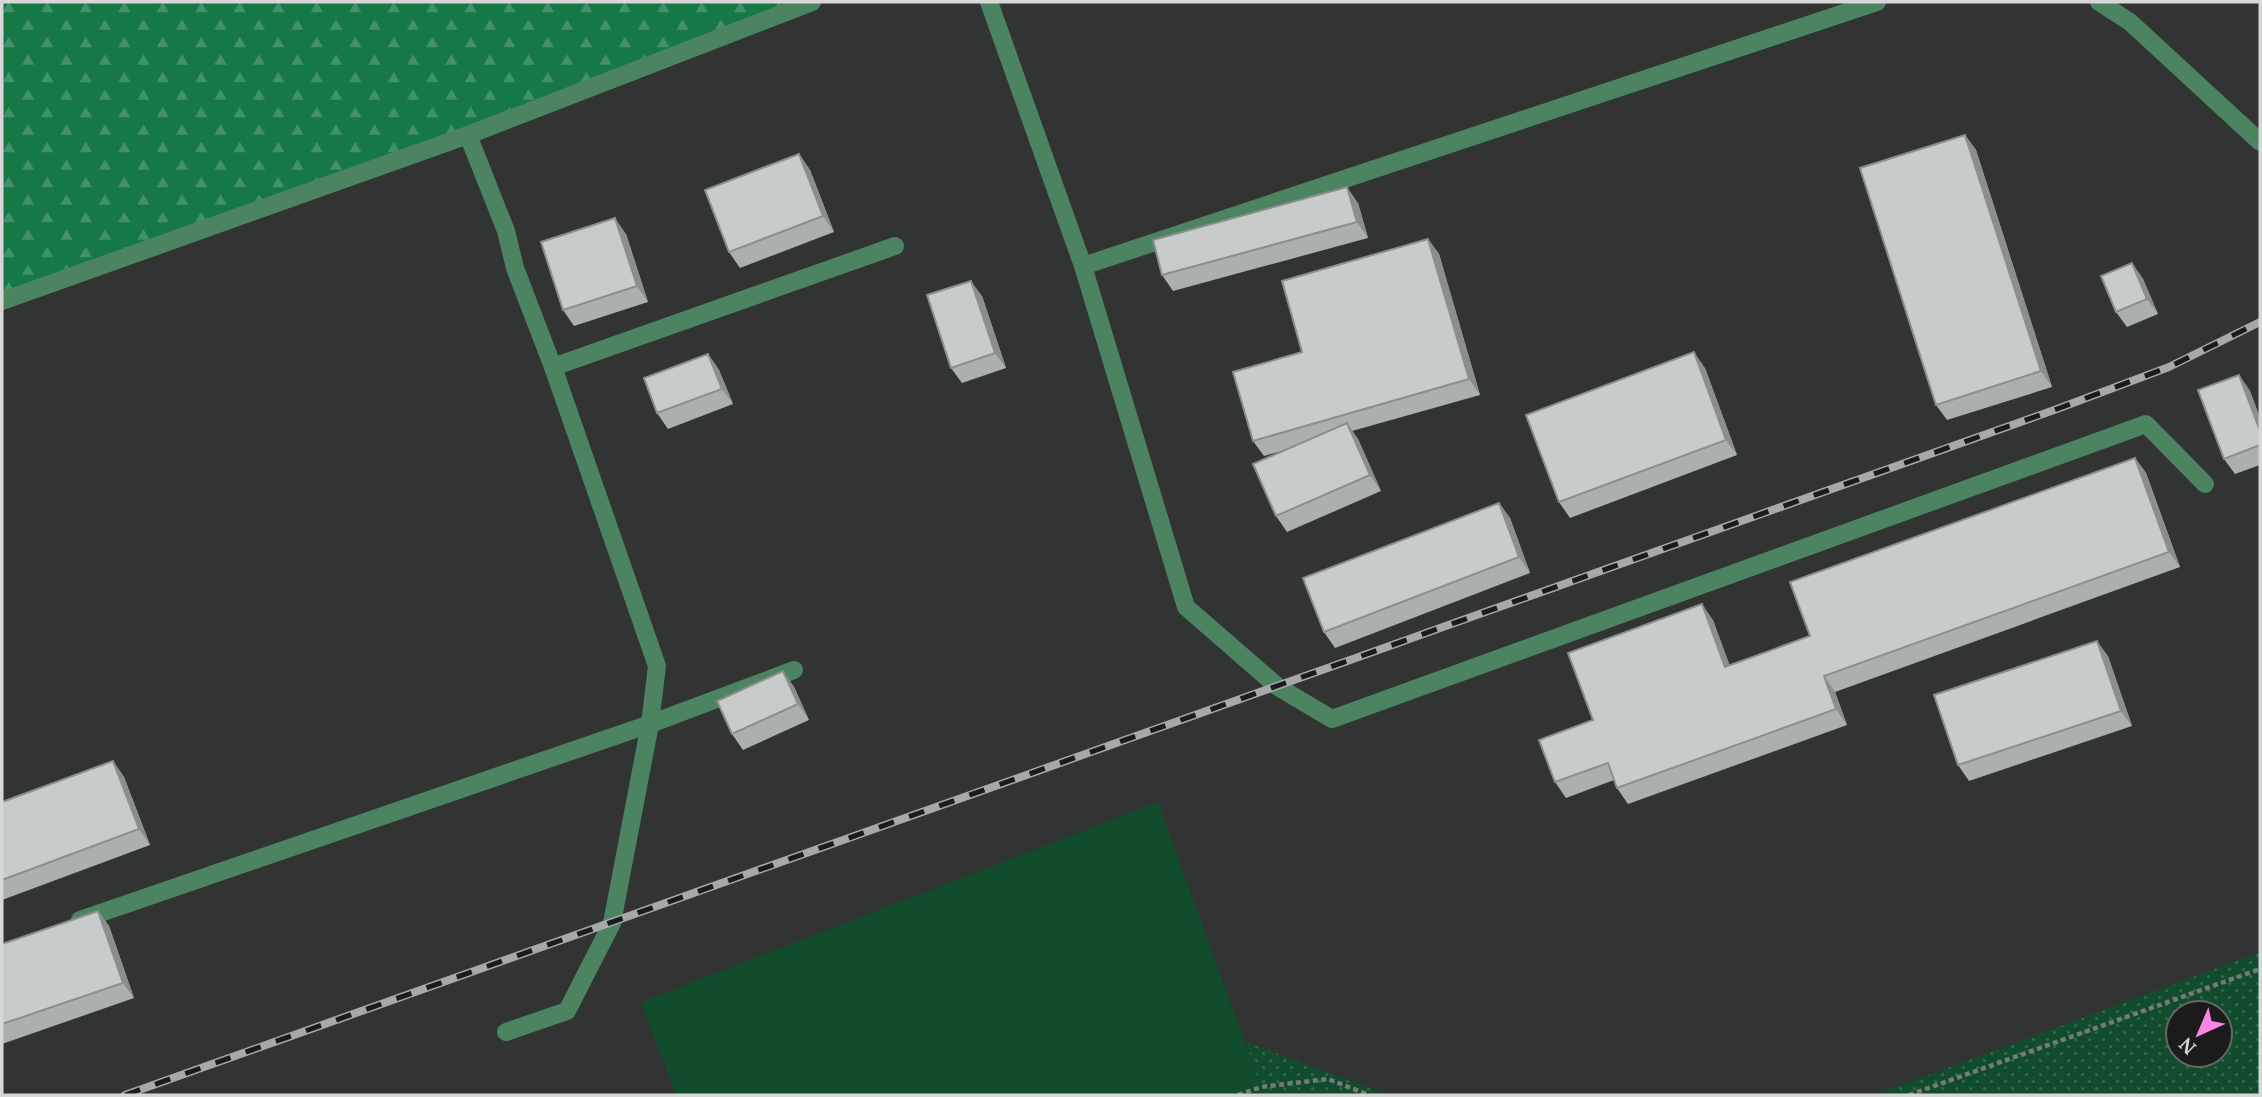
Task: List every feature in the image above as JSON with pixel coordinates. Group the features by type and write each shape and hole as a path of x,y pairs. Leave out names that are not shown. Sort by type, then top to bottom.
{"street":[{"path":"2,301 468,135 812,2"},
{"path":"989,2 1083,266 1186,607 1279,687 1332,719 2146,424 2205,484"},
{"path":"1083,266 1877,2"},
{"path":"2099,2 2130,22 2260,142"},
{"path":"468,135 506,230 515,268 553,367 657,666 650,724 612,923 567,1011 506,1032"},
{"path":"553,367 895,246"},
{"path":"68,925 650,724 794,670"}],"path":[{"path":"1909,1095 2260,969"},
{"path":"1238,1095 1261,1087 1328,1079 1369,1095"}],"green space":[{"path":"2,2 812,2 2,301"},
{"path":"1158,802 1261,1087 1238,1095 676,1095 641,1002"},
{"path":"2260,952 2260,1095 1875,1095"},
{"path":"1246,1042 1388,1095 1238,1095 1260,1087"}],"building":[{"path":"1965,135 2041,371 1936,405 1860,168"},
{"path":"799,154 823,216 729,252 705,190"},
{"path":"1347,187 1357,222 1162,275 1153,240"},
{"path":"615,218 637,286 563,310 541,242"},
{"path":"1428,239 1469,379 1253,441 1233,372 1302,352 1282,281"},
{"path":"2132,263 2147,299 2116,312 2101,276"},
{"path":"971,281 995,353 951,368 927,295"},
{"path":"1694,352 1726,440 1559,502 1526,415"},
{"path":"708,354 722,389 657,413 644,378"},
{"path":"2239,375 2260,431 2260,445 2224,459 2198,390"},
{"path":"1347,423 1370,475 1276,516 1253,464"},
{"path":"2135,458 2169,552 1824,676 1836,709 1617,788 1608,763 1555,782 1539,740 1593,720 1568,653 1702,604 1725,667 1810,636 1790,582"},
{"path":"1499,503 1519,557 1324,632 1303,578"},
{"path":"2097,641 2121,711 1958,765 1934,695"},
{"path":"783,671 798,704 732,734 717,701"},
{"path":"113,761 139,829 2,880 2,802"},
{"path":"98,911 123,983 2,1024 2,944"}],"railway":[{"path":"125,1095 2057,409 2169,367 2260,322"}]}
